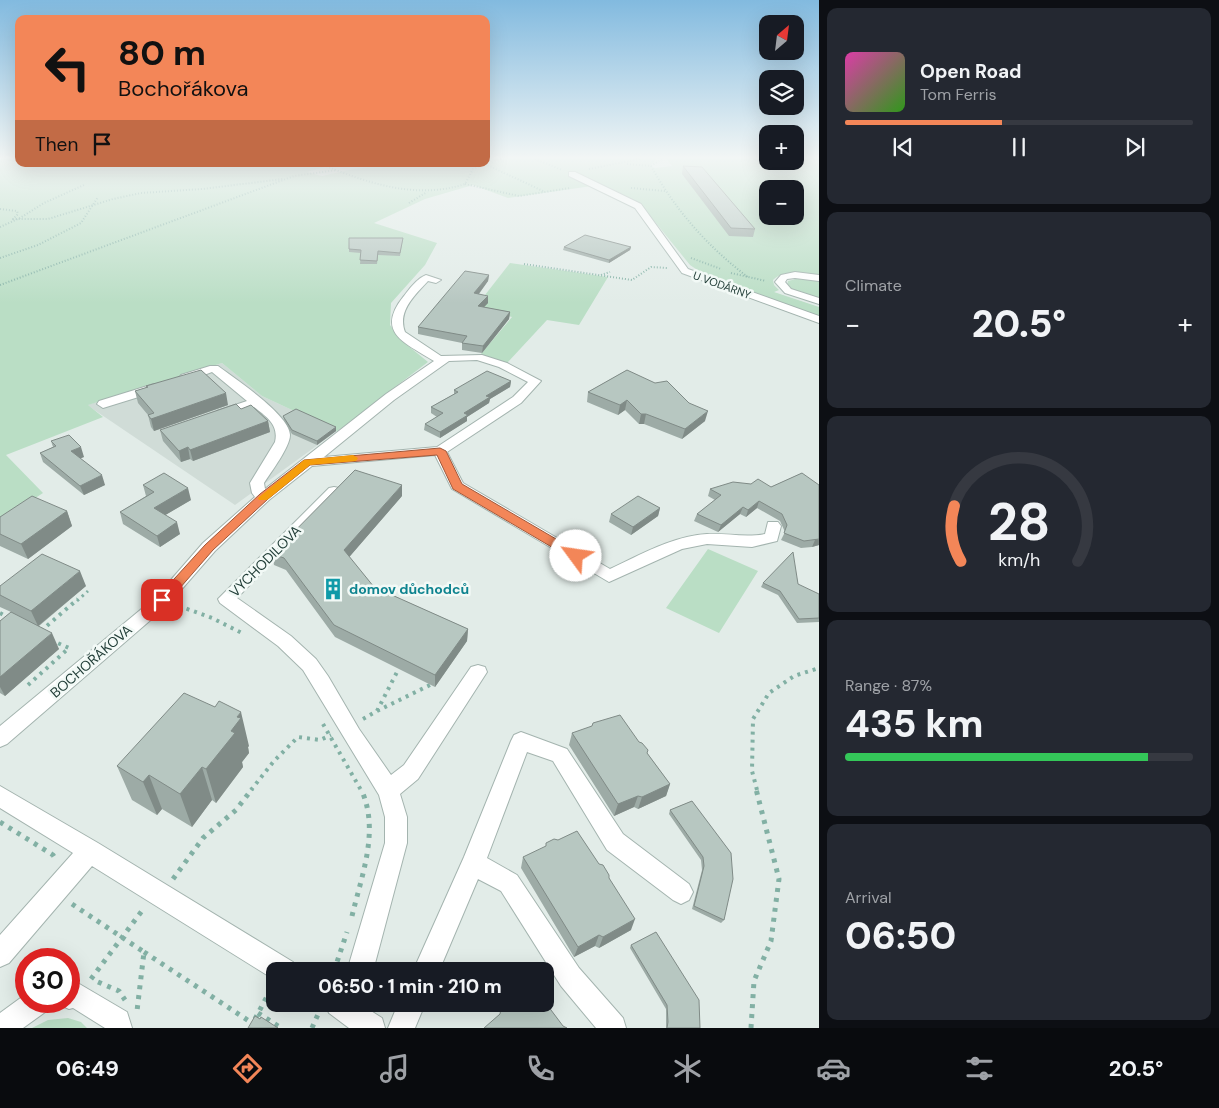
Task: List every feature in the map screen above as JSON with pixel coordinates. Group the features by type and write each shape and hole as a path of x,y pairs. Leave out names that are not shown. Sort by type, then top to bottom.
{"street":[{"name":"U VODÁRNY","path":"639,207 674,253 685,271 819,320"},
{"path":"819,278 795,275 780,279 781,285 788,291 819,301"},
{"path":"307,462 440,451 517,400 534,382 503,365 478,357 446,358 441,361 400,334 396,328 396,318 408,297 426,278 436,280"},
{"name":"BOCHOŘÁKOVA","path":"0,738 162,600 209,547 264,497 390,397 441,361"},
{"path":"103,404 214,368 275,418 281,426 284,436 257,483 259,493 264,497"},
{"path":"212,418 256,402"},
{"path":"440,451 457,486 609,576 678,545 707,539 752,542 772,537 773,526"},
{"name":"VYCHODILOVA","path":"334,491 226,599 284,641 303,658 325,688 347,728 388,790 397,827 396,843 363,962"},
{"path":"388,790 411,772 478,672"},
{"path":"430,962 473,864 521,741 560,755 615,842 681,892"},
{"path":"0,796 269,962"},
{"path":"0,954 90,851"},
{"path":"473,864 509,883 570,977 613,1028"},
{"path":"80,997 118,1021 126,1019"},
{"path":"353,1012 372,1028"},
{"path":"401,1028 408,1012"},
{"path":"4,1028 21,1013"}],"path":[{"path":"0,227 16,220 36,207"},
{"path":"16,220 42,220 90,207"},
{"path":"0,258 38,244 82,222 87,217 90,207"},
{"path":"0,285 211,207"},
{"path":"676,207 703,239 732,266 749,278"},
{"path":"0,209 16,211 18,214 13,219 16,220"},
{"path":"674,253 749,278 781,285"},
{"path":"524,264 632,280 651,267 675,268"},
{"path":"601,275 610,272"},
{"path":"28,685 69,648 38,633 88,591"},
{"path":"177,606 212,618 248,636"},
{"path":"0,613 15,621"},
{"path":"751,1028 754,981 771,940 779,879 752,771 753,719 769,693 794,676 819,668"},
{"path":"376,712 397,672"},
{"path":"347,728 430,685"},
{"path":"321,722 363,792 370,818 367,850 351,919"},
{"path":"80,985 90,979 145,907 160,896 203,838 236,810 274,761 298,737 320,740"},
{"path":"0,822 53,855 59,863"},
{"path":"54,893 251,1025 266,999"},
{"path":"337,962 348,928"},
{"path":"126,1019 137,1015 144,952"},
{"path":"90,979 119,991 128,1003"},
{"path":"312,1028 319,1012"},
{"path":"258,1014 281,1028"}],"shaded area":[{"path":"222,363 262,396 337,431 235,505 87,405"}],"green space":[{"path":"0,207 408,207 374,223 437,243 425,265 391,303 390,325 401,340 428,362 391,390 373,408 337,431 262,396 222,363 88,405 103,417 6,455 43,493 0,521"},
{"path":"641,207 759,207 759,225 804,225 804,207 819,207 819,275 801,272 788,273 773,280 774,285 779,290 774,292 819,307 819,318 705,275 690,265"},
{"path":"510,263 608,277 579,325 547,320 507,363 480,355 512,317 485,311 477,313 485,295"},
{"path":"800,278 819,280 819,299 787,286 788,281"},
{"path":"708,549 758,571 719,633 666,608"},
{"path":"68,1018 81,1022 87,1028 32,1028 48,1020"}],"building":[{"path":"715,207 736,207 755,229 731,228"},
{"path":"585,235 631,247 609,260 564,247"},
{"path":"349,238 403,238 400,253 378,251 377,261 360,260 361,250 349,249"},
{"path":"465,271 489,275 474,293 488,296 478,306 510,312 483,346 462,343 467,336 418,327"},
{"path":"201,370 226,393 151,419 148,415 154,413 135,391"},
{"path":"627,370 655,383 667,381 689,403 708,411 685,429 646,414 641,414 627,400 620,405 588,392"},
{"path":"487,371 511,381 486,396 490,397 464,413 468,415 440,432 425,424 443,413 431,407 458,392 454,390"},
{"path":"236,404 241,409 251,405 268,421 190,450 188,447 179,451 160,430"},
{"path":"296,409 336,427 317,441 292,430 283,416"},
{"path":"69,435 81,447 71,451 102,475 80,486 40,453 56,446 51,441"},
{"name":"domov důchodců","path":"355,470 402,485 344,550 374,587 468,629 435,675 334,625 284,558 272,554"},
{"path":"164,473 188,488 154,508 177,522 157,536 120,512 154,492 143,485"},
{"path":"802,473 819,485 819,539 804,541 784,533 787,525 782,514 759,501 748,510 743,507 721,525 697,514 721,495 710,489 733,482 751,484 758,479 771,487"},
{"path":"32,496 67,511 21,544 0,534 0,517"},
{"path":"638,496 660,508 633,527 611,514"},
{"path":"793,552 798,584 819,594 819,618 799,619 780,591 763,583"},
{"path":"42,554 80,571 31,611 0,595 0,586"},
{"path":"11,612 52,633 0,677 0,621"},
{"path":"184,693 215,707 219,701 241,712 237,717 241,718 231,731 235,733 206,769 202,767 180,794 149,775 143,782 117,766"},
{"path":"620,715 639,742 648,750 647,753 670,784 642,797 638,796 618,804 572,733 592,726 593,723"},
{"path":"692,801 731,853 733,879 724,920 694,906 704,866 703,857 670,810"},
{"path":"577,831 599,864 603,865 635,919 603,937 599,935 578,947 523,857 546,846 546,843 554,839 558,840"},
{"path":"656,932 699,1000 700,1028 667,1028 667,1005 631,945"},
{"path":"500,1012 552,1012 563,1026 567,1028 484,1028"},
{"path":"255,1016 260,1019 261,1017 278,1028 248,1028"}],"slow traffic":[{"path":"263,498 307,462 353,458"}],"place":[{"name":"domov důchodců","path":"333,589"}],"route":[{"path":"162,600 209,547 264,497 307,462 440,451 457,486 576,556"}]}
